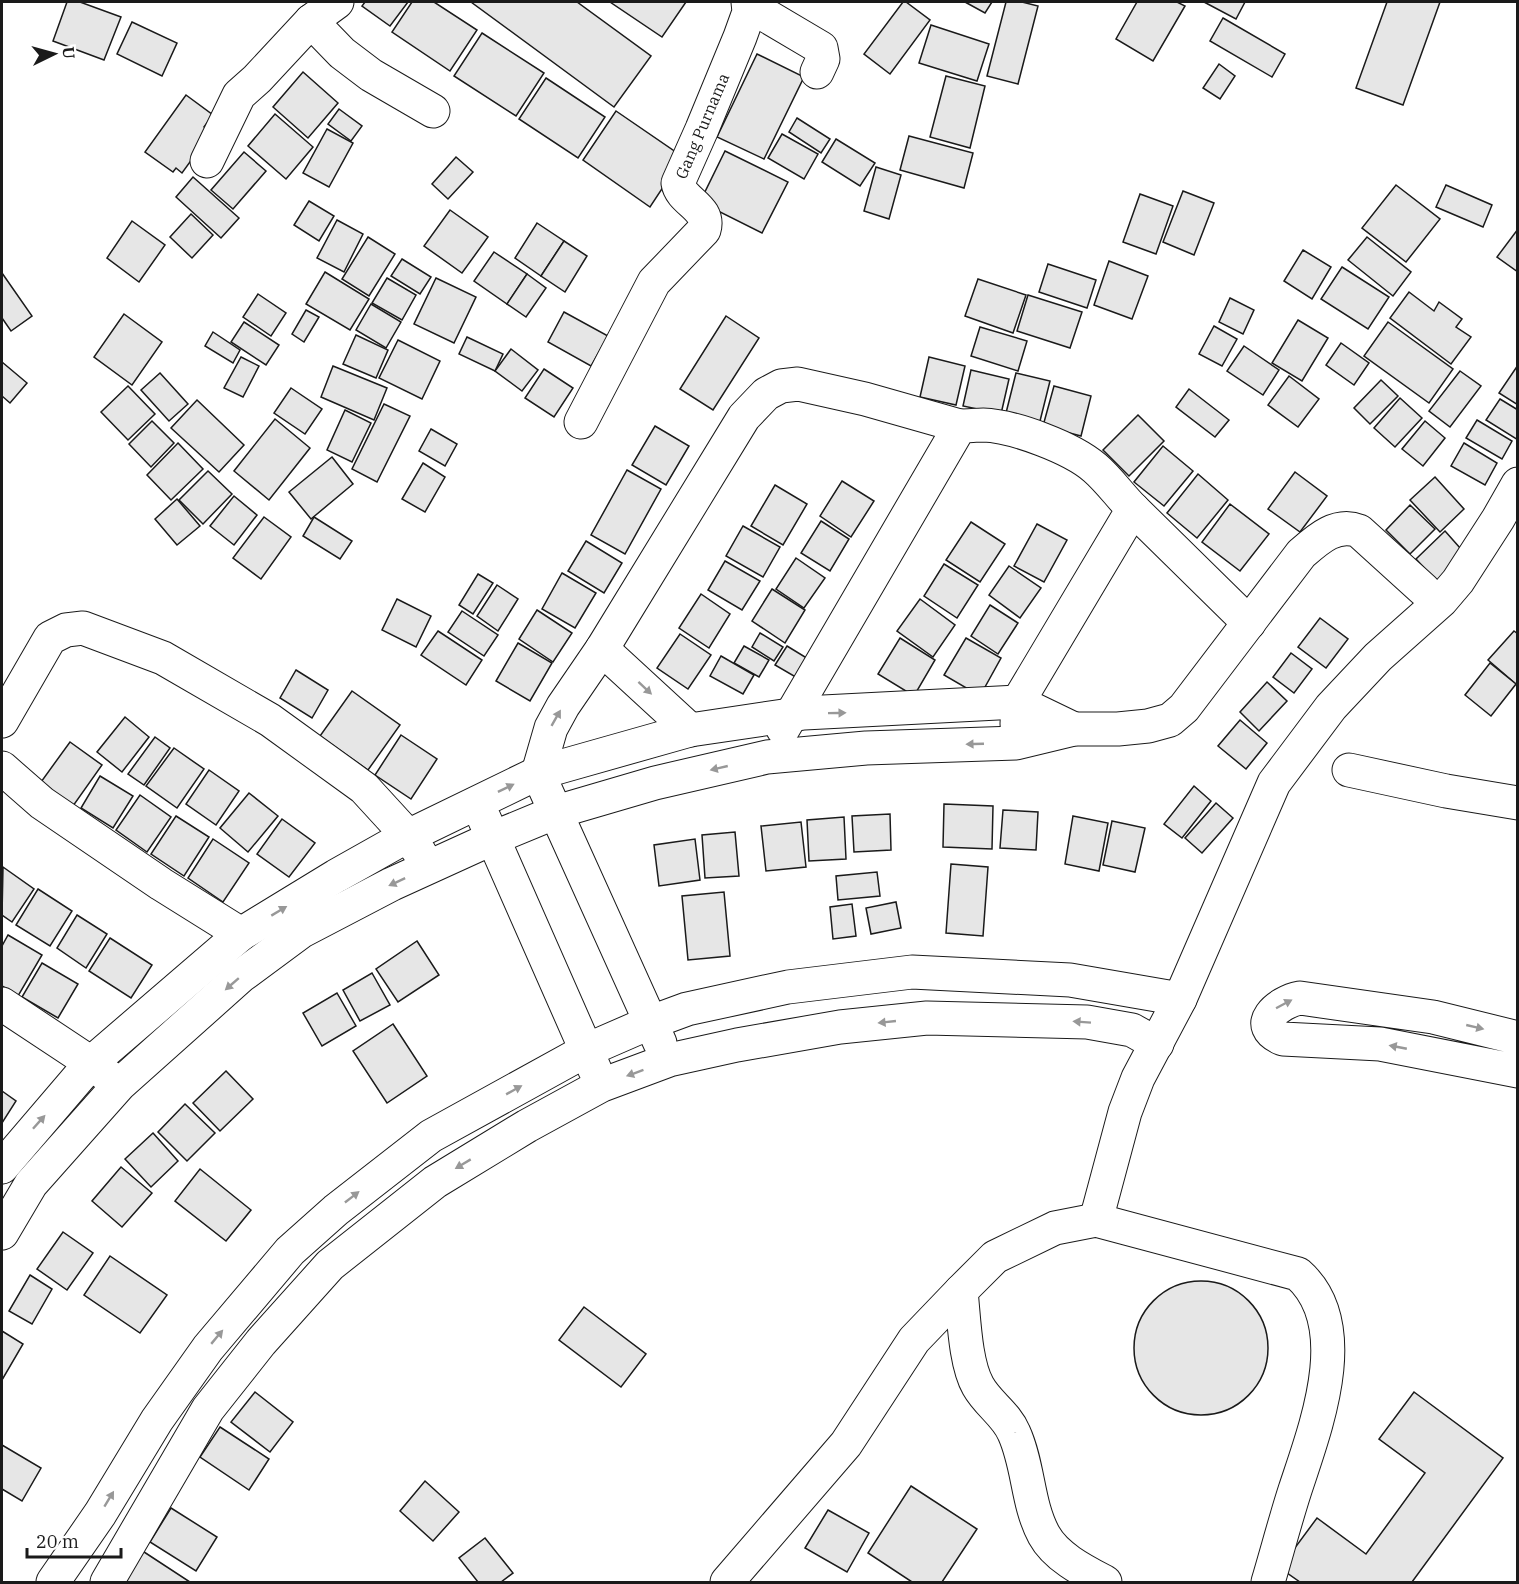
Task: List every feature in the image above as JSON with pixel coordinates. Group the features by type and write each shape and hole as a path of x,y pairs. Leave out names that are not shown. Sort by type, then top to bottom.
{"street":[{"path":"749,4 821,48 823,59 817,72"},
{"name":"Gang Purnama","path":"581,422 654,282 700,235 705,225 703,213 681,193 678,183 740,37 749,4"},
{"path":"207,161 239,94 257,79 324,11 342,53 371,75 433,111"},
{"path":"669,1060 649,1023 625,964 538,773 550,728 602,649 744,417 766,394 781,387 798,384 865,399 960,426 983,425 1006,428 1049,442 1085,460 1096,469 1133,509 1249,623"},
{"path":"767,757 960,426"},
{"path":"1144,1037 1180,999 1274,783 1331,707 1378,657 1441,601 1458,581 1518,484"},
{"path":"1016,743 1018,702 1133,509"},
{"path":"2,1233 31,1184 118,1085 241,976 302,932 392,884 493,838 556,812 654,783 767,757 866,748 1016,743 1074,729 1118,729 1148,726 1170,720 1184,708 1301,554 1321,537 1336,530 1359,531 1424,590"},
{"path":"2,720 50,638 66,630 83,628 163,658 270,720 364,788 408,836 429,867"},
{"path":"602,649 690,730"},
{"path":"2,1167 92,1063 241,934 336,876 408,836 538,773 690,730 791,715 1018,702 1074,729"},
{"path":"2,768 42,803 161,884 241,934"},
{"path":"1349,770 1446,792 1518,803"},
{"path":"476,803 602,1085"},
{"path":"53,1582 100,1514 157,1420 208,1348 290,1251 336,1210 431,1136 587,1050 687,1009 788,987 912,972 1070,980 1139,994 1180,999"},
{"path":"1096,1220 1125,1112 1138,1078 1144,1037 1139,994"},
{"path":"1518,1038 1432,1017 1300,998 1281,1004 1272,1011 1269,1017 1271,1030 1275,1036 1283,1039 1380,1044 1518,1071"},
{"path":"2,1004 92,1063 118,1085"},
{"path":"107,1582 208,1409 261,1342 330,1265 435,1182 527,1126 602,1085 669,1060 737,1044 828,1029 927,1018 1087,1022 1144,1037"},
{"path":"727,1582 846,1444 914,1340 995,1257 1055,1228 1096,1220 1298,1274 1309,1284 1315,1294 1326,1321 1327,1369 1320,1417 1268,1582"},
{"path":"961,1291 965,1334 977,1384 987,1399 1004,1415 1014,1432 1024,1459 1037,1519 1045,1537 1081,1570 1105,1582"}],"building":[{"path":"67,2 80,2 121,17 104,60 53,41"},
{"path":"365,2 408,2 390,26 362,6"},
{"path":"412,2 434,2 477,30 450,71 392,32"},
{"path":"471,2 577,2 651,56 614,107"},
{"path":"610,2 686,2 662,37"},
{"path":"903,2 930,20 890,74 864,54"},
{"path":"965,2 992,2 985,13"},
{"path":"1006,2 1022,2 1038,6 1018,84 987,76"},
{"path":"1137,2 1177,2 1185,6 1153,61 1116,39"},
{"path":"1204,2 1245,2 1236,19"},
{"path":"1387,2 1440,2 1403,105 1356,88"},
{"path":"1223,18 1285,54 1272,77 1210,41"},
{"path":"132,22 177,43 162,76 117,54"},
{"path":"931,25 989,44 977,81 919,63"},
{"path":"482,33 544,73 516,116 454,76"},
{"path":"757,54 804,77 764,159 717,137"},
{"path":"1219,64 1235,76 1220,99 1203,88"},
{"path":"303,72 338,103 308,138 273,107"},
{"path":"946,76 985,86 970,148 930,137"},
{"path":"546,78 605,117 578,158 519,119"},
{"path":"186,95 213,115 204,127 211,133 182,173 176,168 173,172 145,152"},
{"path":"339,109 362,126 351,141 328,124"},
{"path":"616,111 683,157 650,207 583,160"},
{"path":"275,114 313,147 286,179 248,146"},
{"path":"797,118 830,139 821,153 789,132"},
{"path":"327,129 353,143 329,187 303,173"},
{"path":"782,134 818,154 804,179 768,158"},
{"path":"909,136 973,153 964,188 900,170"},
{"path":"836,139 875,163 860,186 822,162"},
{"path":"725,151 788,182 762,233 700,202"},
{"path":"244,152 266,171 233,209 211,190"},
{"path":"456,157 473,172 448,199 432,184"},
{"path":"876,167 901,175 889,219 864,211"},
{"path":"193,177 239,218 221,238 176,197"},
{"path":"1396,185 1440,219 1406,262 1362,228"},
{"path":"1446,185 1492,205 1483,227 1436,207"},
{"path":"1183,191 1214,203 1194,255 1163,242"},
{"path":"1140,194 1173,206 1156,254 1123,242"},
{"path":"309,201 334,216 319,241 294,225"},
{"path":"450,210 488,237 462,273 424,246"},
{"path":"191,214 213,235 192,258 170,237"},
{"path":"337,220 363,234 344,272 317,258"},
{"path":"132,221 165,245 139,282 107,258"},
{"path":"537,223 564,241 541,276 515,258"},
{"path":"1518,229 1518,272 1497,257"},
{"path":"368,237 395,254 369,296 342,279"},
{"path":"1367,237 1411,272 1393,296 1348,260"},
{"path":"564,241 587,256 565,292 541,276"},
{"path":"1303,250 1331,267 1312,299 1284,281"},
{"path":"494,252 527,274 507,304 474,281"},
{"path":"402,259 431,277 420,294 391,276"},
{"path":"1109,261 1148,276 1132,319 1094,305"},
{"path":"1048,264 1096,280 1087,308 1039,292"},
{"path":"1342,267 1389,297 1368,329 1321,299"},
{"path":"325,272 369,299 350,330 306,304"},
{"path":"2,273 32,316 11,331 2,318"},
{"path":"527,274 546,288 526,317 507,304"},
{"path":"387,278 416,295 402,320 372,303"},
{"path":"436,278 476,297 454,343 414,324"},
{"path":"978,279 1026,295 1013,333 965,316"},
{"path":"1409,292 1434,311 1439,302 1462,319 1456,327 1471,337 1451,364 1390,318"},
{"path":"258,294 286,313 271,336 243,317"},
{"path":"1028,295 1082,312 1070,348 1017,331"},
{"path":"1230,298 1254,310 1243,334 1219,322"},
{"path":"371,304 401,322 386,348 356,330"},
{"path":"306,310 319,317 304,342 292,334"},
{"path":"564,312 608,336 591,366 548,342"},
{"path":"124,314 162,342 132,385 94,357"},
{"path":"726,316 759,338 713,410 680,389"},
{"path":"1298,320 1328,338 1302,381 1272,363"},
{"path":"244,322 279,345 266,365 231,342"},
{"path":"1388,322 1453,369 1429,403 1364,356"},
{"path":"1214,326 1237,339 1222,366 1199,354"},
{"path":"980,327 1027,341 1018,371 971,356"},
{"path":"213,332 240,350 233,363 205,346"},
{"path":"356,335 388,350 376,378 343,364"},
{"path":"467,337 503,354 495,371 459,354"},
{"path":"398,340 440,361 422,399 379,378"},
{"path":"1341,343 1369,363 1354,385 1326,365"},
{"path":"1244,346 1279,370 1263,395 1227,371"},
{"path":"511,349 538,370 522,391 495,371"},
{"path":"241,357 259,366 243,397 224,388"},
{"path":"929,357 965,366 956,405 920,397"},
{"path":"2,362 27,383 10,403 2,396"},
{"path":"1518,365 1518,405 1499,393"},
{"path":"333,366 387,388 374,420 321,397"},
{"path":"544,369 573,388 554,417 525,398"},
{"path":"971,370 1009,379 1001,414 963,406"},
{"path":"1460,371 1481,386 1450,427 1429,411"},
{"path":"160,373 188,404 169,421 141,390"},
{"path":"1016,373 1050,381 1039,425 1005,417"},
{"path":"1289,376 1319,399 1298,427 1268,405"},
{"path":"1381,380 1398,396 1370,424 1354,408"},
{"path":"128,386 155,414 128,440 101,412"},
{"path":"1054,386 1091,396 1081,436 1043,426"},
{"path":"291,388 322,409 305,434 274,413"},
{"path":"1189,389 1229,420 1215,437 1176,407"},
{"path":"1400,398 1422,418 1395,447 1374,428"},
{"path":"1500,399 1518,410 1518,440 1486,420"},
{"path":"197,400 244,445 219,472 171,428"},
{"path":"384,404 410,416 377,482 352,469"},
{"path":"345,410 371,423 352,462 327,450"},
{"path":"1138,415 1164,441 1129,476 1103,450"},
{"path":"275,419 310,448 269,500 234,471"},
{"path":"1477,420 1512,441 1502,459 1466,438"},
{"path":"152,421 174,443 151,467 129,444"},
{"path":"1425,421 1445,438 1423,466 1402,449"},
{"path":"655,426 689,446 666,485 632,465"},
{"path":"431,429 457,444 445,466 419,451"},
{"path":"178,443 203,469 171,500 147,475"},
{"path":"1464,443 1497,463 1485,485 1451,466"},
{"path":"1163,446 1193,471 1164,506 1134,482"},
{"path":"332,457 353,484 311,519 289,492"},
{"path":"423,463 445,477 425,512 402,499"},
{"path":"627,470 661,489 625,554 591,535"},
{"path":"208,471 232,494 203,524 179,500"},
{"path":"1295,472 1327,496 1300,532 1268,509"},
{"path":"1198,474 1228,500 1197,538 1167,513"},
{"path":"1435,477 1464,509 1440,532 1410,500"},
{"path":"842,481 874,501 851,537 820,516"},
{"path":"775,485 807,504 783,545 751,526"},
{"path":"234,496 257,515 234,545 210,526"},
{"path":"177,499 200,526 177,545 155,519"},
{"path":"1230,504 1269,534 1240,571 1202,542"},
{"path":"1410,505 1435,529 1410,554 1386,530"},
{"path":"264,517 291,537 261,579 233,558"},
{"path":"314,517 352,541 340,559 303,536"},
{"path":"821,521 849,539 830,571 801,553"},
{"path":"971,522 1005,544 980,582 946,560"},
{"path":"1037,524 1067,540 1044,582 1014,566"},
{"path":"743,526 780,547 763,577 726,556"},
{"path":"1445,531 1468,557 1439,584 1416,559"},
{"path":"586,541 622,563 604,593 568,571"},
{"path":"796,558 825,578 804,608 776,589"},
{"path":"725,561 760,581 742,610 708,590"},
{"path":"944,564 978,585 957,618 924,596"},
{"path":"1009,566 1041,588 1020,618 989,595"},
{"path":"562,573 596,593 575,628 542,609"},
{"path":"478,574 493,583 473,614 459,605"},
{"path":"497,585 518,599 498,631 477,616"},
{"path":"772,589 805,610 785,643 752,621"},
{"path":"701,594 730,614 709,648 679,628"},
{"path":"397,599 431,616 416,647 382,630"},
{"path":"920,599 955,625 933,657 897,631"},
{"path":"990,605 1018,623 998,654 971,636"},
{"path":"537,610 572,633 553,662 519,639"},
{"path":"462,611 498,635 484,656 448,632"},
{"path":"1320,618 1348,639 1326,668 1298,647"},
{"path":"438,631 482,660 466,685 421,655"},
{"path":"1514,631 1518,634 1518,682 1516,684 1488,660"},
{"path":"760,633 783,647 774,661 752,647"},
{"path":"680,634 711,655 688,689 657,668"},
{"path":"900,638 935,660 914,696 878,674"},
{"path":"966,638 1001,658 980,696 944,675"},
{"path":"518,643 552,663 530,701 496,681"},
{"path":"744,646 769,660 759,677 734,663"},
{"path":"787,646 810,660 799,679 775,665"},
{"path":"1291,653 1312,669 1294,693 1273,677"},
{"path":"721,656 754,675 743,694 710,676"},
{"path":"1490,663 1516,684 1491,716 1465,695"},
{"path":"296,670 328,690 312,718 280,698"},
{"path":"1267,682 1287,701 1259,731 1240,712"},
{"path":"352,691 400,725 368,770 320,736"},
{"path":"125,717 149,737 122,772 97,752"},
{"path":"1240,720 1267,743 1246,769 1218,746"},
{"path":"401,735 437,759 411,799 375,775"},
{"path":"155,737 170,748 144,785 128,774"},
{"path":"70,742 102,765 73,806 41,782"},
{"path":"174,748 204,769 177,808 146,786"},
{"path":"209,770 239,791 216,825 186,804"},
{"path":"100,776 133,796 113,828 81,808"},
{"path":"1194,786 1211,801 1182,838 1164,824"},
{"path":"249,793 278,816 248,852 220,828"},
{"path":"140,795 171,817 147,852 116,830"},
{"path":"1216,803 1233,818 1202,853 1185,838"},
{"path":"944,804 993,806 992,849 943,847"},
{"path":"1003,810 1038,812 1036,850 1000,848"},
{"path":"890,814 891,850 854,852 852,816"},
{"path":"176,816 209,837 184,876 151,854"},
{"path":"1073,816 1108,823 1099,871 1065,864"},
{"path":"844,817 846,859 809,861 807,820"},
{"path":"282,819 315,843 289,877 257,854"},
{"path":"1112,821 1145,828 1135,872 1103,865"},
{"path":"801,822 806,867 766,871 761,826"},
{"path":"735,832 739,876 705,878 702,835"},
{"path":"213,839 249,863 223,902 188,878"},
{"path":"695,839 700,880 659,886 654,845"},
{"path":"951,864 988,867 983,936 946,933"},
{"path":"3,867 34,889 12,922 2,915"},
{"path":"877,872 880,896 838,900 836,876"},
{"path":"38,889 72,911 50,946 16,925"},
{"path":"724,892 730,956 688,960 682,896"},
{"path":"896,902 901,928 871,934 866,908"},
{"path":"852,904 856,936 833,939 830,907"},
{"path":"77,915 107,934 86,968 57,948"},
{"path":"8,935 42,955 18,996 2,986 2,946"},
{"path":"110,938 152,965 131,998 89,971"},
{"path":"417,941 439,975 398,1002 376,969"},
{"path":"42,963 78,984 58,1018 22,997"},
{"path":"372,973 390,1005 360,1021 343,990"},
{"path":"337,993 356,1026 322,1046 303,1013"},
{"path":"393,1024 427,1076 387,1103 353,1051"},
{"path":"226,1071 253,1099 220,1131 193,1103"},
{"path":"2,1091 16,1101 2,1123"},
{"path":"185,1104 215,1133 187,1161 158,1132"},
{"path":"153,1133 178,1161 151,1187 125,1159"},
{"path":"121,1167 152,1193 122,1227 92,1201"},
{"path":"200,1169 251,1210 226,1241 175,1201"},
{"path":"63,1232 93,1253 67,1290 37,1269"},
{"path":"110,1256 167,1295 140,1333 84,1295"},
{"path":"30,1275 52,1289 32,1324 9,1311"},
{"path":"1201,1281 1227,1286 1248,1301 1263,1322 1268,1348 1263,1374 1248,1395 1227,1410 1201,1415 1175,1410 1154,1395 1139,1374 1134,1348 1139,1322 1154,1301 1175,1286"},
{"path":"584,1307 646,1354 621,1387 559,1340"},
{"path":"2,1331 23,1344 2,1380"},
{"path":"255,1392 293,1422 270,1452 231,1422"},
{"path":"1414,1392 1503,1458 1412,1582 1300,1582 1280,1568 1317,1518 1366,1554 1425,1473 1379,1439"},
{"path":"220,1427 269,1459 249,1490 200,1457"},
{"path":"2,1445 41,1468 22,1501 2,1489"},
{"path":"425,1481 459,1512 433,1541 400,1511"},
{"path":"911,1486 977,1529 942,1582 912,1582 868,1553"},
{"path":"171,1508 217,1537 196,1571 150,1542"},
{"path":"828,1510 869,1533 847,1572 805,1548"},
{"path":"485,1538 513,1573 501,1582 478,1582 459,1558"},
{"path":"141,1550 190,1582 120,1582"}]}
